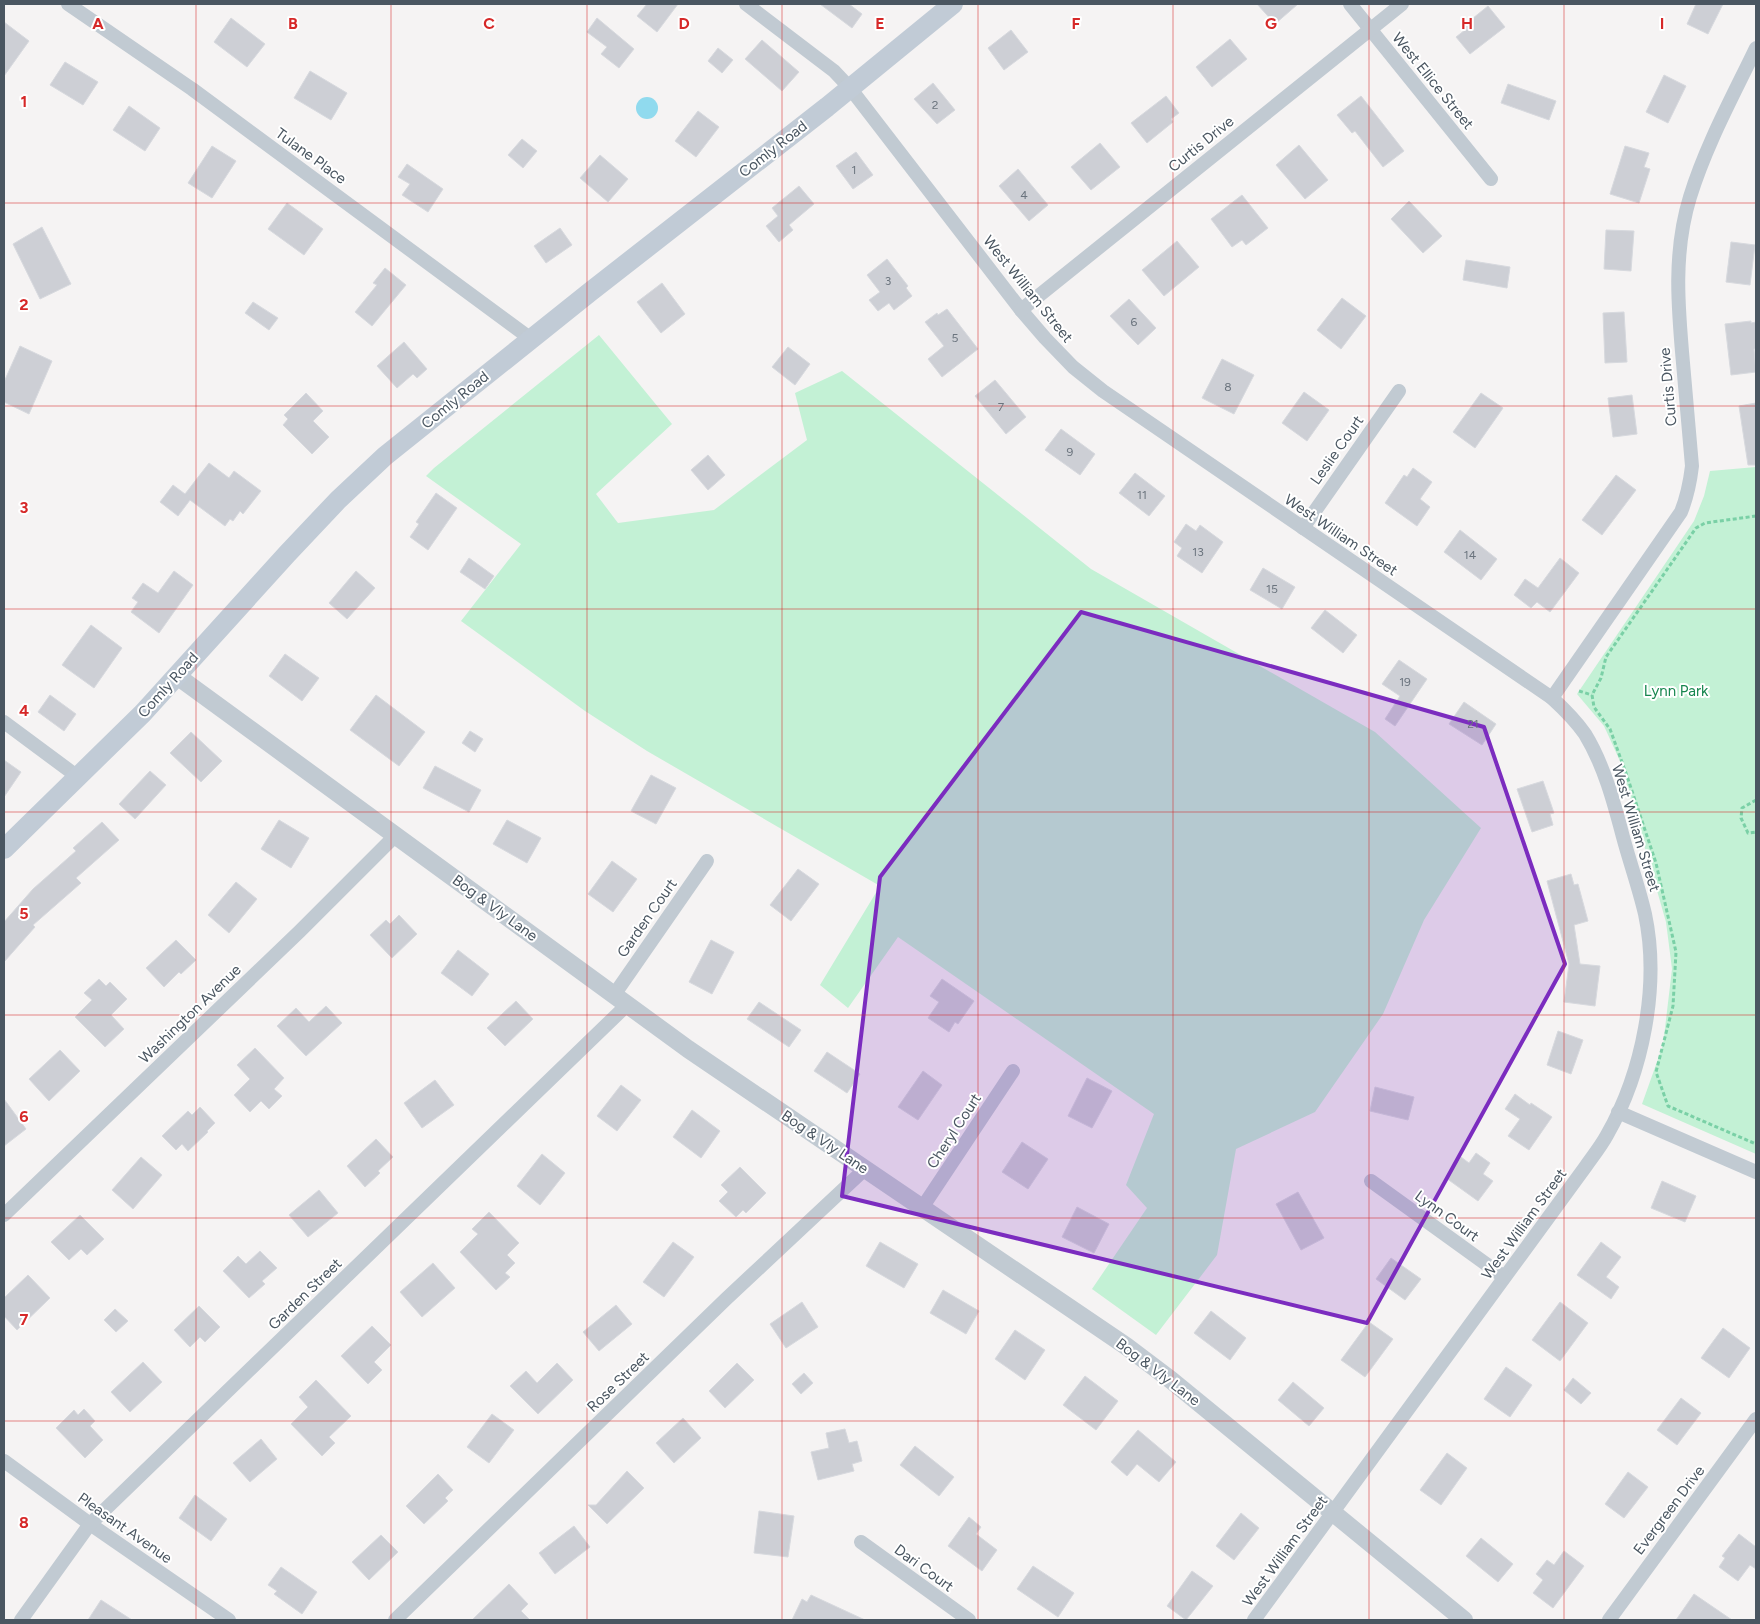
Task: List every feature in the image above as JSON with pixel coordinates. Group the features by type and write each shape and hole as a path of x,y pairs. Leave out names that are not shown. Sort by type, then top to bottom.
{"main road":[{"name":"Comly Road","path":"4,849 143,713 287,554 344,494 385,456 850,88 953,4"}],"street":[{"name":"Tulane Place","path":"68,4 192,89 531,339"},
{"name":"West William Street","path":"746,4 834,71 850,88 1022,310 1045,338 1073,367 1103,391 1552,698 1570,715 1585,734 1596,756 1612,799 1645,915 1649,960 1650,987 1646,1023 1638,1058 1627,1092 1607,1135 1591,1160 1254,1620"},
{"name":"West Ellice Street","path":"1350,4 1491,179"},
{"name":"Curtis Drive","path":"1022,310 1402,4"},
{"name":"Curtis Drive","path":"1552,698 1681,512 1689,490 1692,466 1677,306 1678,269 1682,233 1690,198 1702,164 1756,48"},
{"name":"Leslie Court","path":"1303,528 1399,390"},
{"name":"Bog & Vly Lane","path":"177,676 688,1049 1126,1346 1178,1386 1464,1620"},
{"path":"4,722 78,777"},
{"name":"Washington Avenue","path":"4,1215 300,931 396,835"},
{"name":"Garden Court","path":"621,1000 708,861"},
{"name":"Garden Street","path":"21,1620 90,1524 621,1000"},
{"name":"Cheryl Court","path":"922,1208 1013,1071"},
{"path":"1618,1112 1756,1172"},
{"name":"Rose Street","path":"395,1620 719,1306 865,1169"},
{"name":"Lynn Court","path":"1371,1181 1504,1277"},
{"name":"Evergreen Drive","path":"1609,1620 1756,1419"},
{"name":"Pleasant Avenue","path":"4,1461 90,1524 229,1620"},
{"name":"Dari Court","path":"861,1542 969,1620"}],"path":[{"path":"1756,516 1705,523 1696,528 1606,657 1601,678 1592,695 1594,707 1610,729 1654,856 1676,952 1673,1006 1656,1072 1668,1106 1756,1144"},
{"path":"1579,691 1592,695"},
{"path":"1756,800 1742,808 1742,818 1748,833 1756,832"}],"highlighted area":[{"path":"1081,612 1484,727 1565,964 1367,1323 842,1196 880,877"}],"green space":[{"path":"599,335 672,424 596,494 618,523 714,510 807,440 795,393 842,371 1091,569 1375,732 1481,828 1424,920 1383,1014 1315,1112 1236,1149 1217,1255 1156,1335 1092,1289 1147,1208 1126,1185 1154,1114 898,937 848,1008 820,985 880,886 647,751 585,711 461,621 521,544 426,476"},
{"name":"Lynn Park","path":"1756,467 1756,1154 1642,1104 1663,1045 1672,969 1666,922 1620,761 1604,726 1577,694 1694,521 1704,496 1710,471"}],"water":[{"path":"647,97 655,100 658,108 655,116 647,119 639,116 636,108 639,100"}],"building":[{"path":"647,4 678,4 657,32 637,16"},
{"path":"820,4 849,4 862,14 852,28"},
{"path":"1257,4 1298,4 1275,24"},
{"path":"1696,4 1723,4 1708,34 1687,24"},
{"path":"1488,6 1505,27 1470,54 1456,37 1465,30 1462,27"},
{"path":"231,18 265,44 247,67 214,42"},
{"path":"597,18 634,49 619,68 601,54 607,47 587,32"},
{"path":"4,22 29,41 4,76"},
{"path":"1011,30 1028,52 1004,70 988,48"},
{"path":"1230,39 1247,59 1212,87 1196,67"},
{"path":"762,40 799,72 782,91 745,59"},
{"path":"718,48 733,60 722,73 708,61"},
{"path":"65,62 98,82 83,105 50,85"},
{"path":"310,71 347,93 331,120 294,98"},
{"path":"1664,75 1686,86 1668,123 1646,112"},
{"path":"933,83 955,110 937,124 914,99"},
{"path":"1508,84 1556,101 1549,120 1501,103"},
{"path":"1166,96 1179,113 1171,119 1173,122 1147,143 1131,123"},
{"path":"1361,96 1404,151 1383,167 1355,131 1352,133 1337,115"},
{"path":"129,106 160,128 145,151 113,130"},
{"path":"698,111 719,127 696,157 675,141"},
{"path":"522,139 537,151 523,168 508,155"},
{"path":"1100,143 1120,167 1091,190 1071,167"},
{"path":"1299,145 1328,180 1305,199 1276,165"},
{"path":"212,146 236,161 212,198 188,183"},
{"path":"1625,146 1649,153 1644,167 1650,169 1639,203 1610,194"},
{"path":"856,152 873,175 853,189 836,166"},
{"path":"600,155 628,179 608,202 580,178"},
{"path":"407,164 443,189 428,212 402,195 410,184 398,177"},
{"path":"1018,169 1048,205 1029,221 999,186"},
{"path":"799,186 814,204 789,225 793,230 779,242 766,226 778,216 772,208"},
{"path":"1242,195 1268,228 1246,245 1242,240 1232,247 1211,219"},
{"path":"1409,201 1442,236 1423,253 1391,219"},
{"path":"287,203 323,229 304,255 268,229"},
{"path":"42,227 71,284 40,299 13,244"},
{"path":"560,228 572,245 546,263 534,246"},
{"path":"1606,230 1634,231 1631,271 1604,269"},
{"path":"1177,241 1199,267 1164,296 1142,270"},
{"path":"1731,242 1755,245 1750,285 1726,282"},
{"path":"887,259 908,286 906,288 912,296 894,310 889,303 878,311 869,300 880,292 867,275"},
{"path":"1466,260 1510,267 1507,288 1463,280"},
{"path":"385,268 406,285 372,326 355,312 377,285 373,283"},
{"path":"662,283 685,314 661,333 637,302"},
{"path":"1342,298 1366,316 1341,349 1317,330"},
{"path":"1129,299 1156,328 1138,345 1110,316"},
{"path":"253,302 278,318 269,330 245,313"},
{"path":"947,309 978,349 942,377 928,359 944,346 925,322 937,313 938,315"},
{"path":"1624,312 1627,362 1605,363 1603,313"},
{"path":"1751,321 1751,323 1756,322 1756,349 1754,349 1756,372 1731,375 1725,324"},
{"path":"404,342 427,369 417,378 413,374 397,388 377,366"},
{"path":"20,346 52,361 29,414 4,402 4,382"},
{"path":"788,347 810,364 795,385 772,367"},
{"path":"1222,359 1254,375 1234,414 1202,398"},
{"path":"995,380 1026,417 1006,434 975,396"},
{"path":"1304,392 1329,410 1307,441 1282,423"},
{"path":"306,393 323,411 313,421 329,437 312,454 283,425 288,419 284,415"},
{"path":"1481,393 1503,408 1475,448 1453,432"},
{"path":"1632,395 1637,434 1613,437 1608,398"},
{"path":"1756,403 1756,465 1748,465 1739,406"},
{"path":"1061,429 1095,454 1080,475 1045,450"},
{"path":"708,455 725,475 708,490 691,470"},
{"path":"209,463 229,478 234,471 261,491 243,514 240,511 233,521 230,519 225,526 190,500 178,516 160,502 173,485 185,494"},
{"path":"1413,468 1432,482 1420,499 1430,507 1417,526 1385,503 1404,475 1407,477"},
{"path":"1135,473 1165,496 1149,516 1119,493"},
{"path":"1616,475 1636,490 1602,535 1582,520"},
{"path":"436,493 457,508 428,550 410,537 419,524 416,522"},
{"path":"1186,524 1196,531 1200,525 1223,542 1202,573 1177,556 1182,548 1174,542"},
{"path":"1460,530 1497,559 1481,580 1444,552"},
{"path":"469,558 494,576 485,589 460,572"},
{"path":"1560,558 1579,573 1550,612 1537,602 1531,608 1514,595 1525,579 1538,588"},
{"path":"1263,568 1295,587 1282,609 1250,590"},
{"path":"174,571 193,585 159,633 131,612 138,602 132,598 143,583 158,593"},
{"path":"356,571 375,588 347,619 329,603"},
{"path":"1325,610 1357,635 1343,653 1311,628"},
{"path":"91,625 122,648 94,688 62,665"},
{"path":"285,654 319,678 302,701 269,676"},
{"path":"1399,660 1427,679 1395,726 1385,719 1400,696 1382,684"},
{"path":"50,695 76,714 64,731 38,712"},
{"path":"376,695 425,732 399,766 350,730"},
{"path":"1464,702 1496,724 1482,745 1449,724"},
{"path":"470,731 483,739 475,752 462,743"},
{"path":"191,732 222,761 201,782 170,753"},
{"path":"4,760 21,772 4,797"},
{"path":"435,766 481,790 469,812 423,788"},
{"path":"150,771 166,785 135,819 119,804"},
{"path":"651,775 676,788 656,824 631,811"},
{"path":"1543,781 1554,813 1550,814 1553,825 1532,832 1517,789"},
{"path":"279,820 309,838 291,868 261,849"},
{"path":"507,820 541,838 527,863 493,844"},
{"path":"102,822 119,840 76,878 81,883 33,925 35,927 4,962 4,922 33,889 76,851 73,848"},
{"path":"612,861 637,879 613,912 588,894"},
{"path":"798,869 819,884 791,921 770,905"},
{"path":"1571,874 1574,885 1578,884 1588,921 1574,925 1580,964 1600,966 1595,1006 1564,1002 1569,964 1547,881"},
{"path":"236,882 257,899 229,933 208,915"},
{"path":"399,915 417,934 392,958 370,935 386,920 390,924"},
{"path":"176,940 196,960 181,974 179,972 164,987 146,968"},
{"path":"711,940 734,952 712,994 689,982"},
{"path":"458,950 489,974 472,996 441,973"},
{"path":"99,979 106,986 110,982 127,999 111,1015 124,1029 105,1047 75,1017 92,1000 84,993"},
{"path":"942,979 974,1001 958,1024 955,1022 949,1032 928,1018 939,1002 930,996"},
{"path":"516,1001 533,1019 505,1046 487,1028"},
{"path":"759,1002 801,1030 789,1047 747,1019"},
{"path":"326,1006 342,1023 306,1056 277,1026 296,1008 309,1022"},
{"path":"1558,1031 1583,1040 1571,1074 1547,1065"},
{"path":"255,1048 284,1078 274,1089 282,1096 269,1109 261,1101 250,1112 234,1095 250,1079 237,1065"},
{"path":"60,1050 80,1071 49,1101 29,1079"},
{"path":"827,1052 860,1074 847,1093 814,1071"},
{"path":"923,1071 942,1085 918,1120 898,1107"},
{"path":"1087,1078 1112,1091 1092,1128 1068,1116"},
{"path":"435,1080 454,1105 422,1128 404,1103"},
{"path":"621,1085 641,1100 617,1131 597,1116"},
{"path":"1375,1087 1414,1097 1408,1120 1370,1111"},
{"path":"1515,1094 1552,1117 1529,1150 1508,1136 1520,1119 1505,1109"},
{"path":"4,1099 26,1129 4,1146"},
{"path":"200,1107 215,1123 188,1151 182,1144 176,1150 162,1136 188,1111 192,1115"},
{"path":"692,1110 720,1131 701,1158 673,1137"},
{"path":"376,1139 393,1157 365,1187 347,1166"},
{"path":"1022,1142 1048,1159 1028,1189 1002,1172"},
{"path":"1476,1153 1490,1163 1483,1174 1493,1181 1478,1201 1446,1178 1461,1157 1469,1163"},
{"path":"542,1154 565,1173 540,1205 517,1186"},
{"path":"141,1157 162,1175 133,1209 112,1190"},
{"path":"740,1167 766,1193 746,1213 743,1210 736,1217 719,1201 728,1192 721,1185"},
{"path":"1662,1181 1696,1196 1685,1222 1651,1208"},
{"path":"319,1190 338,1213 308,1237 289,1215"},
{"path":"1298,1192 1324,1238 1301,1250 1276,1204"},
{"path":"1077,1207 1109,1224 1094,1253 1062,1237"},
{"path":"489,1212 519,1243 507,1255 515,1263 505,1273 510,1277 496,1290 460,1252 478,1234 472,1229"},
{"path":"80,1215 104,1239 87,1255 81,1249 69,1260 51,1242"},
{"path":"673,1242 694,1257 664,1297 643,1282"},
{"path":"880,1242 918,1264 904,1288 866,1266"},
{"path":"1601,1242 1621,1257 1606,1277 1619,1287 1611,1299 1577,1275"},
{"path":"260,1251 277,1268 262,1281 265,1284 249,1298 223,1271 238,1256 246,1264"},
{"path":"1391,1258 1421,1279 1405,1300 1376,1279"},
{"path":"433,1263 455,1288 422,1317 400,1292"},
{"path":"28,1275 50,1298 17,1330 4,1316 4,1298"},
{"path":"943,1290 979,1311 966,1334 930,1313"},
{"path":"802,1302 818,1327 786,1348 770,1324"},
{"path":"1560,1302 1588,1323 1560,1361 1532,1340"},
{"path":"616,1305 632,1324 599,1351 583,1332"},
{"path":"199,1306 220,1327 205,1342 200,1337 190,1347 174,1330"},
{"path":"115,1309 128,1321 116,1332 104,1320"},
{"path":"1211,1311 1246,1338 1230,1360 1194,1333"},
{"path":"1369,1322 1393,1339 1365,1377 1341,1360"},
{"path":"372,1326 391,1345 374,1362 382,1370 368,1384 341,1356"},
{"path":"1723,1328 1750,1348 1729,1378 1701,1358"},
{"path":"1015,1330 1045,1350 1025,1380 995,1359"},
{"path":"143,1362 162,1382 130,1412 111,1392"},
{"path":"557,1363 573,1380 538,1414 510,1386 526,1371 537,1383"},
{"path":"737,1363 754,1380 725,1408 709,1391"},
{"path":"1506,1367 1532,1385 1510,1417 1484,1399"},
{"path":"804,1373 813,1383 801,1394 792,1384"},
{"path":"1085,1376 1118,1401 1096,1430 1063,1405"},
{"path":"1573,1378 1591,1393 1581,1404 1564,1390"},
{"path":"316,1380 351,1416 329,1437 335,1443 322,1456 291,1424 308,1407 299,1397"},
{"path":"1293,1382 1324,1408 1309,1426 1278,1400"},
{"path":"1681,1398 1701,1413 1677,1445 1657,1430"},
{"path":"84,1409 95,1421 90,1426 103,1440 85,1458 56,1428 74,1410 78,1415"},
{"path":"492,1414 514,1430 489,1463 467,1447"},
{"path":"683,1418 701,1438 674,1463 656,1443"},
{"path":"845,1429 849,1443 857,1441 862,1461 852,1464 854,1471 818,1480 811,1452 829,1448 826,1433"},
{"path":"1138,1430 1176,1462 1159,1482 1137,1464 1127,1476 1111,1462"},
{"path":"261,1439 277,1459 250,1482 233,1463"},
{"path":"915,1446 954,1477 939,1496 900,1465"},
{"path":"1447,1453 1467,1468 1441,1505 1420,1490"},
{"path":"627,1471 644,1488 607,1524 588,1505 596,1505"},
{"path":"1628,1472 1648,1487 1624,1518 1605,1504"},
{"path":"438,1474 453,1490 445,1498 448,1501 424,1524 406,1506"},
{"path":"195,1495 227,1519 211,1541 179,1518"},
{"path":"759,1511 794,1516 788,1557 754,1553"},
{"path":"1241,1513 1259,1528 1234,1560 1216,1546"},
{"path":"969,1517 981,1527 976,1534 997,1550 982,1571 948,1546"},
{"path":"574,1526 590,1547 555,1574 539,1553"},
{"path":"1739,1534 1756,1547 1756,1569 1750,1565 1738,1581 1719,1567 1725,1558 1722,1556"},
{"path":"381,1535 398,1552 369,1580 352,1562"},
{"path":"1481,1538 1513,1564 1498,1582 1466,1556"},
{"path":"1564,1551 1584,1566 1553,1608 1533,1593 1543,1580 1536,1574 1547,1560 1554,1565"},
{"path":"1033,1566 1074,1593 1058,1617 1017,1589"},
{"path":"281,1567 317,1592 302,1614 274,1594 277,1591 268,1585"},
{"path":"1192,1571 1213,1586 1186,1620 1167,1606"},
{"path":"509,1584 528,1604 521,1611 530,1620 472,1620"},
{"path":"1694,1594 1732,1620 1676,1620"},
{"path":"811,1595 865,1620 792,1620 802,1599 807,1602"},
{"path":"101,1600 132,1620 88,1620"}]}
